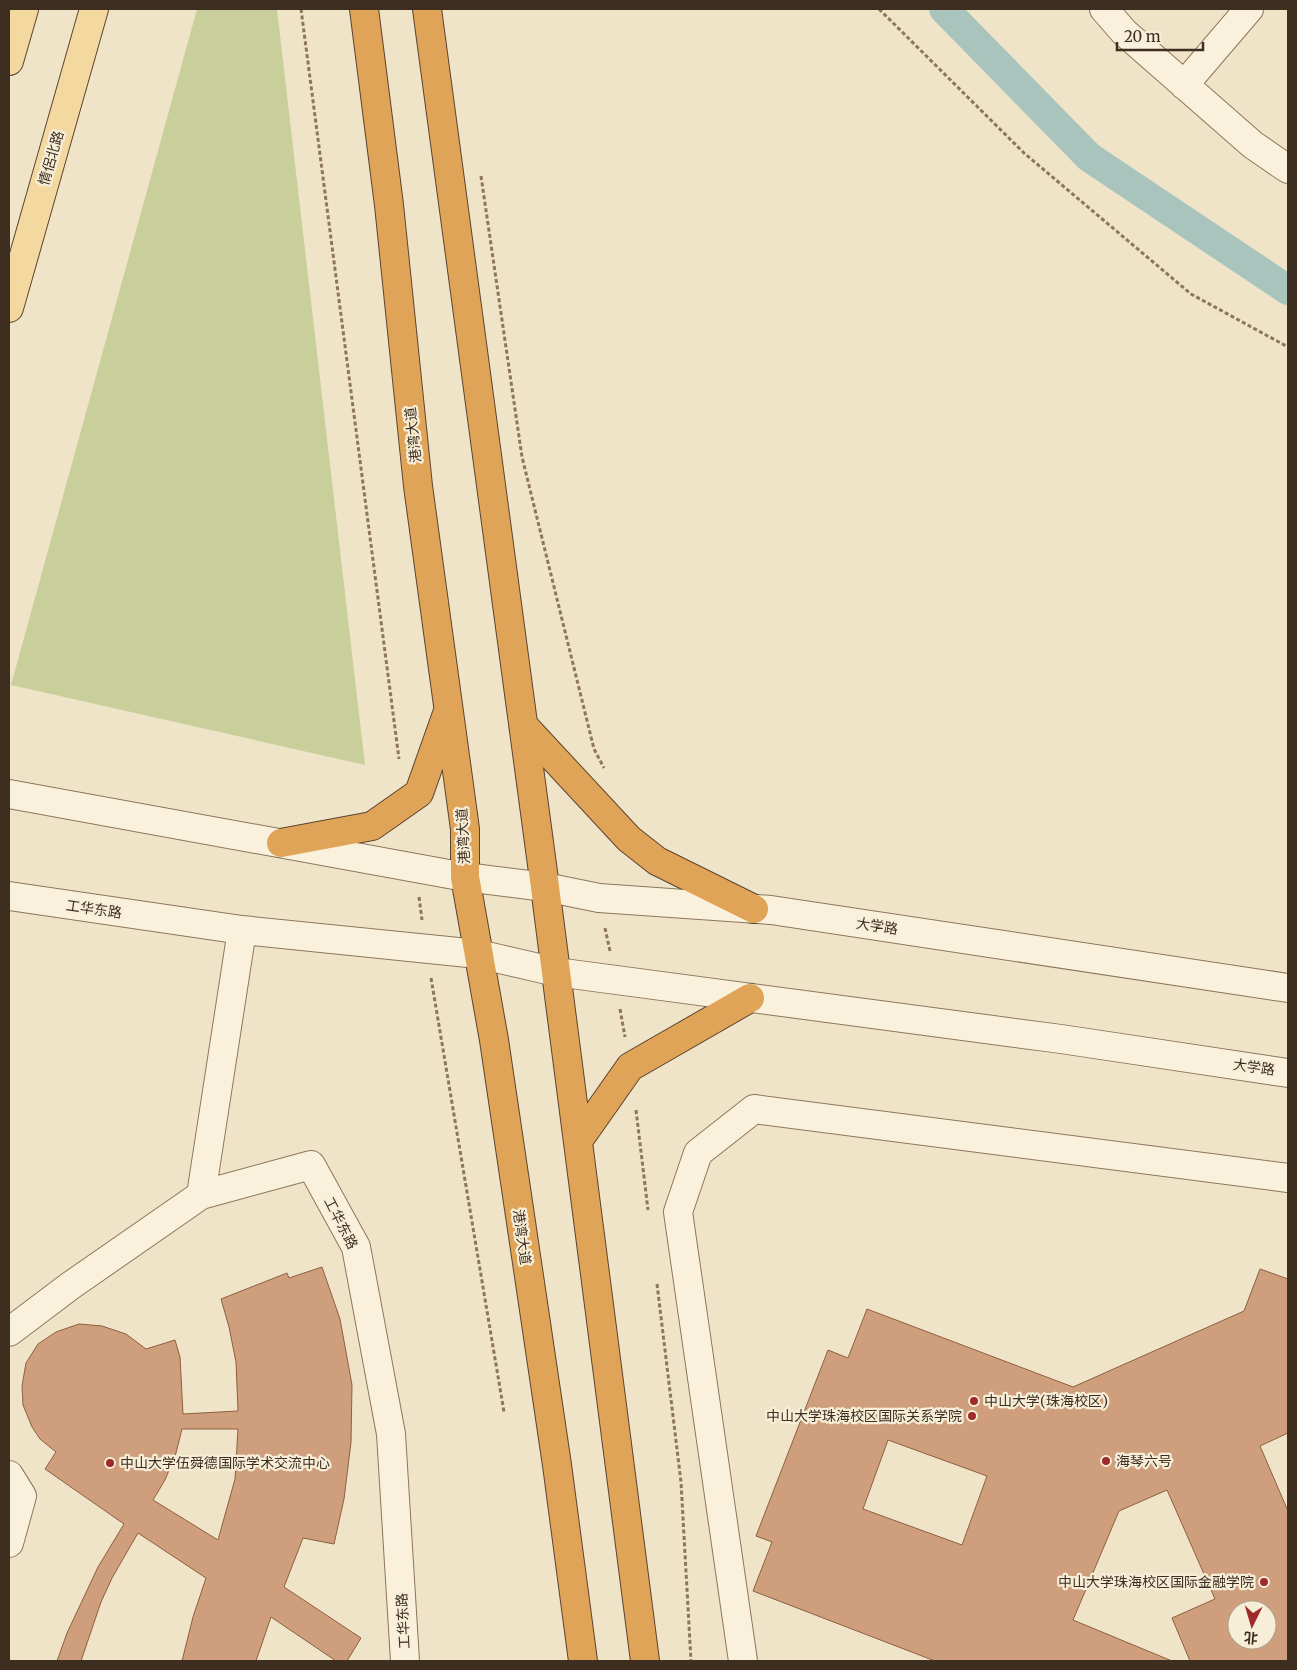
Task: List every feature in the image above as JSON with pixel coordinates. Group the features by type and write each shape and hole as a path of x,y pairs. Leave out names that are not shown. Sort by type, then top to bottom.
{"highway":[{"name":"港湾大道","path":"364,9 390,205 418,486 465,829 465,877 494,1040 555,1455 583,1661"},
{"path":"427,9 524,726 644,1661"},
{"path":"281,843 372,826 419,793 449,710"},
{"path":"524,726 629,839 657,861 754,909"},
{"path":"578,1141 630,1067 750,998"}],"main road":[{"path":"9,61 24,9"},
{"name":"情侶北路","path":"9,308 94,9"}],"street":[{"path":"1104,9 1124,32 1184,85 1253,145 1288,169"},
{"path":"1184,85 1249,9"},
{"path":"9,794 465,877"},
{"name":"大学路","path":"465,877 545,886 599,898 771,910 1288,988"},
{"name":"工华东路","path":"9,896 242,930 478,954"},
{"path":"201,1195 242,930"},
{"name":"大学路","path":"478,954 556,972 1061,1039 1288,1072"},
{"path":"743,1661 678,1212 698,1153 754,1109 1288,1178"},
{"name":"工华东路","path":"9,1332 70,1286 201,1195 311,1165 356,1247 391,1434 405,1661"},
{"path":"9,1475 22,1496 9,1543"}],"path":[{"path":"301,9 406,802"},
{"path":"878,9 1024,153 1191,294 1288,347"},
{"path":"414,867 426,950 504,1412"},
{"path":"681,1482 691,1661"}],"green space":[{"path":"197,9 277,9 365,765 11,685"}],"building":[{"name":"中山大学伍舜德国际学术交流中心","path":"322,1267 340,1319 352,1385 351,1442 344,1499 334,1544 303,1538 284,1587 361,1638 347,1661 336,1661 271,1617 256,1661 182,1661 193,1617 206,1578 138,1533 112,1578 101,1602 81,1661 57,1661 67,1633 98,1567 124,1524 45,1469 56,1452 40,1439 32,1427 23,1405 22,1386 26,1363 38,1344 56,1332 79,1324 102,1326 126,1334 146,1349 175,1340 180,1357 183,1414 238,1411 236,1362 221,1299 287,1273 289,1278","holes":["182,1429 238,1429 235,1479 218,1540 153,1500 165,1480 176,1453"]},
{"name":"海琴六号","path":"1260,1269 1288,1279 1288,1433 1260,1446 1288,1511 1288,1661 1190,1661 1172,1618 1215,1599 1167,1490 1119,1511 1073,1620 1172,1661 935,1661 753,1591 772,1542 756,1536 828,1350 848,1358 867,1309 1073,1387 1244,1311","holes":["888,1440 987,1476 962,1545 863,1509"]}],"waterway":[{"path":"944,9 1089,157 1288,290"}],"place":[{"name":"中山大学(珠海校区)","path":"974,1401"},
{"name":"中山大学珠海校区国际关系学院","path":"972,1416"},
{"name":"海琴六号","path":"1106,1461"},
{"name":"中山大学伍舜德国际学术交流中心","path":"110,1463"},
{"name":"中山大学珠海校区国际金融学院","path":"1264,1582"}]}
